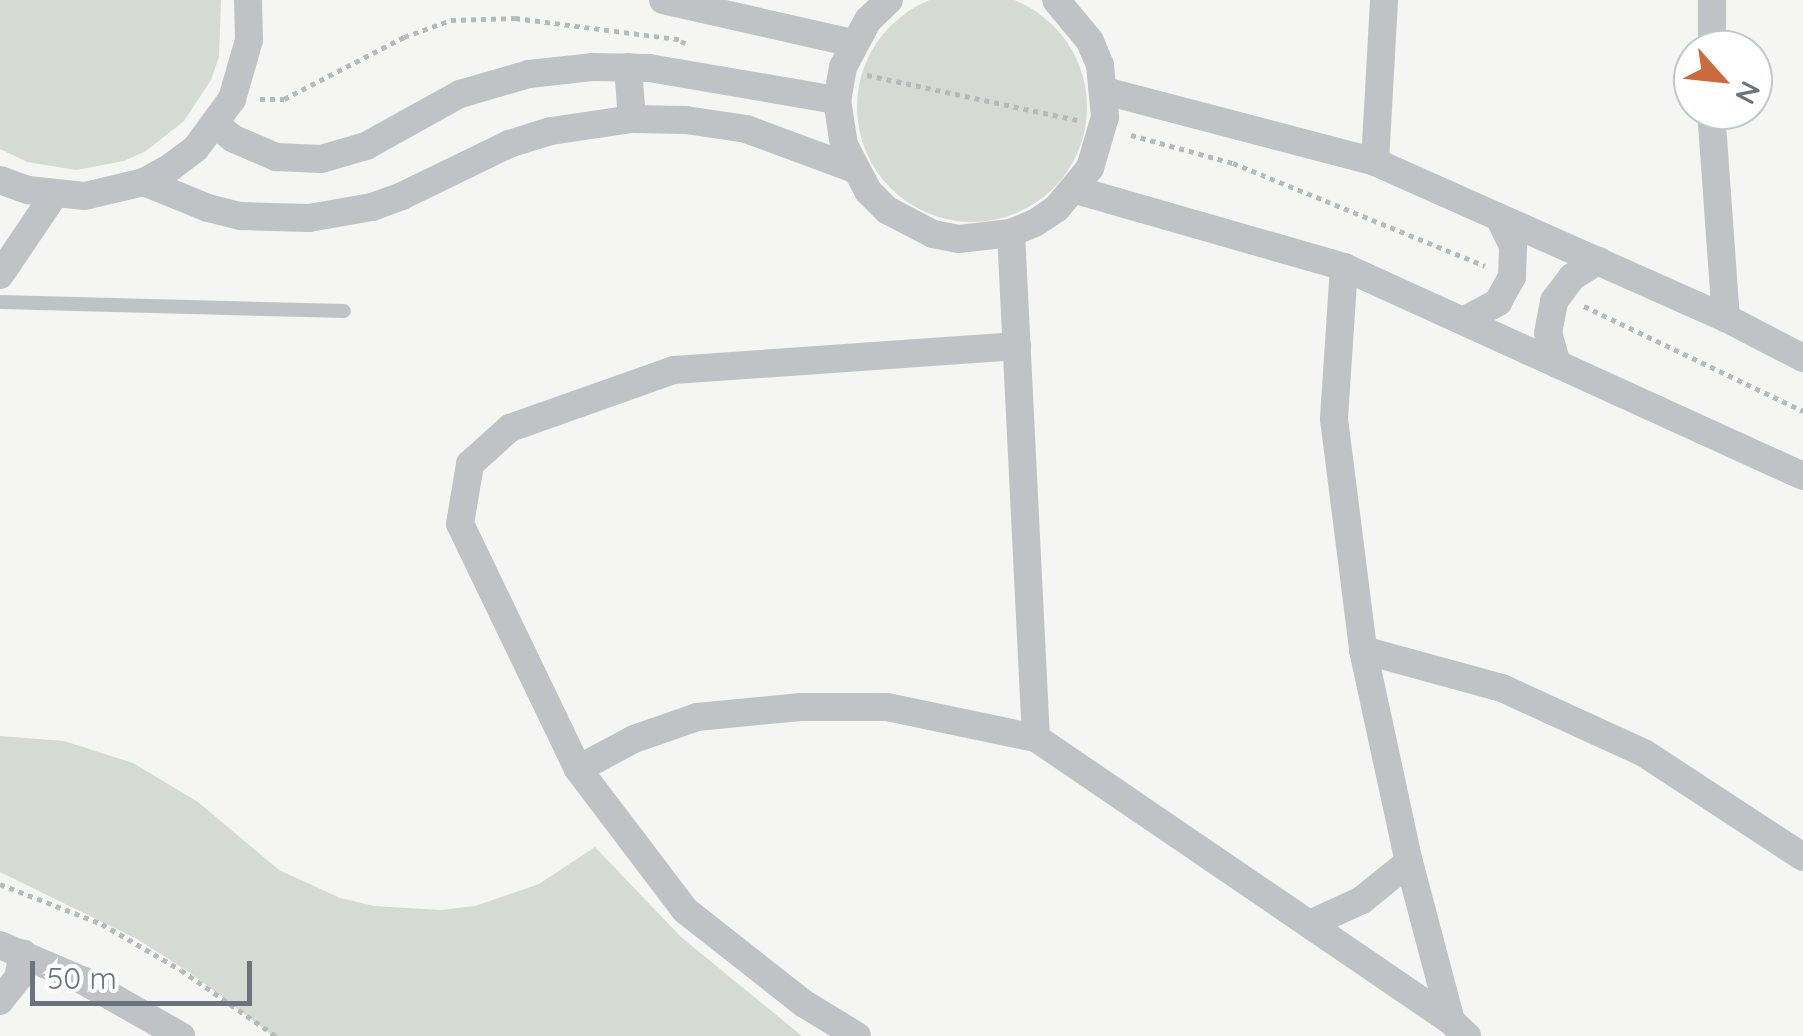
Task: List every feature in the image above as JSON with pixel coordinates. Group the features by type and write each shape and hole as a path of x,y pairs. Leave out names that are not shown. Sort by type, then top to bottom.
{"street":[{"path":"0,180 54,195 100,194 144,182 171,168 216,125 232,99 249,40 248,0"},
{"path":"664,0 853,42"},
{"path":"888,0 853,42 843,70 836,100 844,145 854,169 887,210 933,234 972,239 1011,234 1058,208 1090,168 1103,127 1105,91 1090,41 1057,0"},
{"path":"1374,162 1384,0"},
{"path":"1712,0 1712,30"},
{"path":"216,125 234,139 276,157 322,159 366,146 427,108 494,82 564,69 628,66 836,100"},
{"path":"628,66 632,119"},
{"path":"1105,91 1374,162 1726,318 1803,358"},
{"path":"144,182 208,208 241,216 275,219 341,214 402,196 509,144 551,131 632,119 697,121 746,129 784,139 854,169"},
{"path":"1712,130 1726,318"},
{"path":"1076,190 1344,267 1803,476"},
{"path":"0,276 54,195"},
{"path":"1463,321 1498,302 1512,277 1513,246 1499,218"},
{"path":"1011,234 1036,738"},
{"path":"1557,364 1548,333 1558,296 1572,277 1598,261"},
{"path":"1344,267 1334,420 1363,650 1409,862 1459,1028"},
{"path":"857,1036 804,1003 686,910 578,769 460,524 470,464 510,428 674,370 1016,346"},
{"path":"1363,650 1502,688 1644,753 1803,857"},
{"path":"578,769 634,739 697,716 801,707 887,707 1036,738 1459,1028"},
{"path":"1310,924 1362,900 1409,862"},
{"path":"0,1001 18,978 12,950"},
{"path":"12,950 84,981 181,1036"}],"lane":[{"path":"0,302 344,310"}],"path":[{"path":"232,99 284,99 404,37 452,20 514,18 684,40 676,72"},
{"path":"843,70 1025,106 1233,162 1512,277"},
{"path":"1558,296 1803,411"},
{"path":"0,884 102,924 181,970 276,1036"}],"shaded area":[{"path":"972,-8 1016,1 1053,26 1078,63 1087,107 1078,151 1053,188 1016,213 972,222 928,213 891,188 866,151 857,107 866,63 891,26 928,1"},
{"path":"0,0 221,0 219,57 211,80 184,121 146,151 124,161 76,170 27,162 0,149"},
{"path":"0,736 64,741 133,763 198,802 279,870 340,898 374,906 441,910 475,906 539,884 595,847 681,937 802,1036 273,1036 192,974 137,939 0,872"}]}
